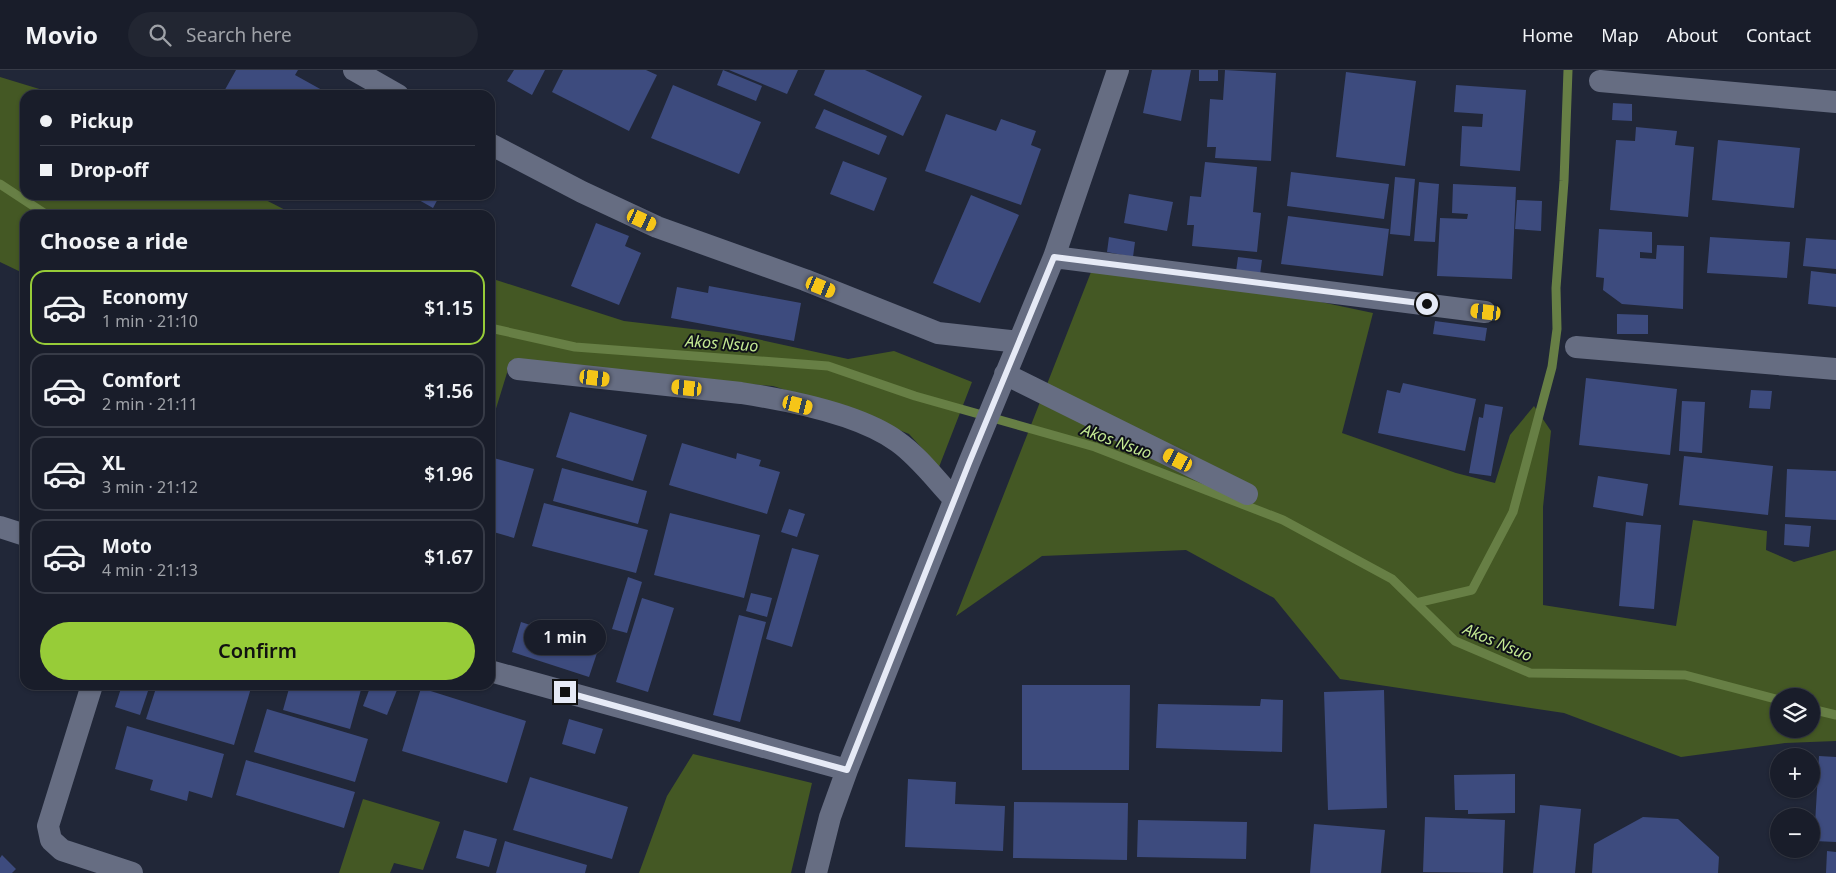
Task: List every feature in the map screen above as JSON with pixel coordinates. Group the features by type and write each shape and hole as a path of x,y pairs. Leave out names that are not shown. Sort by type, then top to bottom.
{"street":[{"path":"354,70 389,90"},
{"path":"819,873 830,817 847,770 954,499 1054,257 1118,70"},
{"path":"1600,80 1836,102"},
{"path":"495,147 582,192 657,227 805,280 938,333 1019,342"},
{"path":"1054,257 1486,312"},
{"path":"1576,347 1836,369"},
{"path":"518,369 760,396 856,420 898,442 954,499"},
{"path":"1002,381 1247,494"},
{"path":"0,527 20,533"},
{"path":"495,672 847,770"},
{"path":"90,690 48,826 51,840 62,850 132,873"}],"green space":[{"path":"0,77 43,90 20,90 20,200 266,200 285,210 20,210 20,272 0,262"},
{"path":"1093,267 1245,286 1373,313 1342,433 1456,473 1495,483 1510,435 1534,406 1551,431 1543,507 1543,605 1676,626 1693,520 1767,531 1766,550 1794,562 1836,550 1836,741 1785,743 1681,757 1564,713 1340,679 1274,598 1186,550 1042,556 956,616"},
{"path":"495,280 624,321 734,334 848,359 894,351 972,382 939,467 909,434 852,411 773,386 658,377 561,363 511,360 495,412"},
{"path":"693,754 812,783 791,873 639,873 667,796"},
{"path":"363,799 440,822 423,870 394,863 390,873 339,873"}],"building":[{"path":"236,70 298,70 295,75 322,90 225,90"},
{"path":"514,70 545,70 532,95 507,81"},
{"path":"563,70 646,70 657,75 629,131 552,92"},
{"path":"723,70 762,86 756,101 717,85"},
{"path":"729,70 798,70 787,94"},
{"path":"825,70 865,70 922,96 903,136 814,95"},
{"path":"1152,70 1191,70 1181,121 1143,113"},
{"path":"1199,70 1218,70 1218,81 1199,81"},
{"path":"1225,70 1276,73 1271,161 1215,158 1216,147 1207,147 1210,99 1223,100"},
{"path":"1346,72 1416,81 1405,166 1336,157"},
{"path":"673,85 761,122 739,174 651,138"},
{"path":"1456,85 1526,90 1520,171 1460,166 1462,126 1482,127 1483,114 1454,112"},
{"path":"1613,103 1632,104 1632,121 1612,120"},
{"path":"824,109 887,136 879,155 815,128"},
{"path":"946,114 996,131 1001,119 1036,131 1031,145 1041,149 1021,205 925,171"},
{"path":"1636,127 1677,131 1675,145 1694,147 1688,217 1610,210 1616,140 1635,141"},
{"path":"1718,140 1800,148 1794,208 1712,200"},
{"path":"843,161 887,178 874,211 830,194"},
{"path":"1205,162 1257,167 1253,212 1261,213 1257,252 1192,246 1194,225 1187,225 1190,196 1201,197"},
{"path":"1291,172 1389,184 1384,219 1287,206"},
{"path":"1395,177 1415,179 1410,236 1390,234"},
{"path":"1419,182 1439,184 1435,242 1414,241"},
{"path":"1453,184 1516,187 1512,279 1437,276 1440,218 1467,219 1468,214 1452,213"},
{"path":"1129,194 1173,202 1167,231 1124,223"},
{"path":"971,195 1019,215 980,303 933,283"},
{"path":"419,200 437,200 433,208"},
{"path":"1517,200 1542,201 1541,231 1515,229"},
{"path":"1288,216 1389,229 1383,276 1281,264"},
{"path":"596,223 629,236 625,246 641,253 619,305 571,286"},
{"path":"1599,229 1652,232 1652,253 1640,252 1640,258 1656,259 1657,245 1684,246 1683,309 1622,304 1603,290 1604,278 1596,277"},
{"path":"1109,237 1135,242 1133,257 1107,252"},
{"path":"1710,237 1790,242 1787,278 1707,273"},
{"path":"1806,238 1836,240 1836,269 1803,266"},
{"path":"1238,257 1262,260 1259,282 1235,279"},
{"path":"1811,271 1836,274 1836,307 1808,304"},
{"path":"709,286 801,303 794,341 671,318 677,287 708,293"},
{"path":"1617,314 1648,315 1648,334 1617,334"},
{"path":"1435,321 1487,328 1485,341 1433,334"},
{"path":"1586,378 1677,389 1670,455 1579,445"},
{"path":"1403,383 1476,399 1465,451 1378,433 1387,390 1400,393"},
{"path":"1751,390 1772,391 1770,409 1749,408"},
{"path":"1682,401 1705,402 1702,453 1679,451"},
{"path":"1485,404 1503,407 1491,476 1469,473 1479,417 1483,418"},
{"path":"570,412 647,435 633,481 556,457"},
{"path":"682,443 736,459 737,453 761,460 759,466 780,472 767,514 669,485"},
{"path":"1684,456 1773,466 1768,515 1679,505"},
{"path":"495,458 534,469 514,538 495,532"},
{"path":"562,468 647,491 638,524 553,501"},
{"path":"1787,469 1836,471 1836,520 1785,517"},
{"path":"1598,476 1648,484 1643,516 1593,507"},
{"path":"544,503 648,530 636,573 532,546"},
{"path":"789,509 805,514 797,537 781,532"},
{"path":"670,513 760,535 744,598 654,575"},
{"path":"1626,522 1661,525 1654,609 1619,606"},
{"path":"1785,524 1811,526 1809,547 1784,545"},
{"path":"792,548 819,555 792,647 766,639"},
{"path":"628,577 642,582 627,633 612,629"},
{"path":"751,593 772,598 767,617 746,611"},
{"path":"642,598 674,608 648,692 616,682"},
{"path":"739,615 766,622 740,722 713,715"},
{"path":"521,622 599,647 589,677 512,652"},
{"path":"1022,685 1130,685 1129,770 1022,770"},
{"path":"120,690 148,690 140,715 115,707"},
{"path":"155,690 250,690 234,745 146,719"},
{"path":"289,690 361,690 350,729 283,710"},
{"path":"369,690 397,690 387,715 363,706"},
{"path":"420,690 427,690 526,721 507,783 402,751"},
{"path":"1384,690 1387,808 1328,810 1324,692"},
{"path":"1261,699 1283,700 1282,752 1156,748 1158,704 1260,706"},
{"path":"267,709 368,739 355,782 254,752"},
{"path":"569,719 603,729 595,754 562,744"},
{"path":"127,726 224,754 212,798 189,791 187,801 150,790 153,780 115,769"},
{"path":"1820,756 1836,757 1836,842 1820,841 1820,808 1816,808 1817,798 1820,798"},
{"path":"246,760 355,792 344,828 236,795"},
{"path":"1515,774 1515,813 1468,814 1468,810 1455,810 1454,775"},
{"path":"530,777 628,807 612,859 513,830"},
{"path":"908,779 956,782 955,804 1005,806 1003,851 905,847"},
{"path":"1014,802 1128,803 1127,860 1013,858"},
{"path":"1540,805 1581,809 1575,873 1533,873"},
{"path":"1425,817 1505,820 1503,873 1423,872"},
{"path":"1643,817 1678,819 1719,857 1718,873 1592,873 1594,844"},
{"path":"1138,820 1247,822 1246,859 1137,857"},
{"path":"1314,824 1385,830 1381,873 1310,873"},
{"path":"464,830 497,839 489,867 456,858"},
{"path":"505,841 587,865 585,873 496,873"},
{"path":"1827,851 1836,852 1836,873 1826,873"},
{"path":"2,855 16,869 12,873 0,873 0,858"}],"waterway":[{"path":"1416,603 1472,590 1513,512 1552,367 1557,329 1556,288 1564,181 1568,70"},
{"name":"Akos Nsuo","path":"0,184 20,197"},
{"name":"Akos Nsuo","path":"24,200 39,210"},
{"name":"Akos Nsuo","path":"495,329 575,347 828,366 915,396 1095,447 1283,520 1392,579 1455,641 1530,673 1685,675 1770,698"},
{"name":"Akos Nsuo","path":"1820,711 1836,715"}],"route":[{"path":"565,692 847,770 902,628 1054,257 1427,304"}]}
